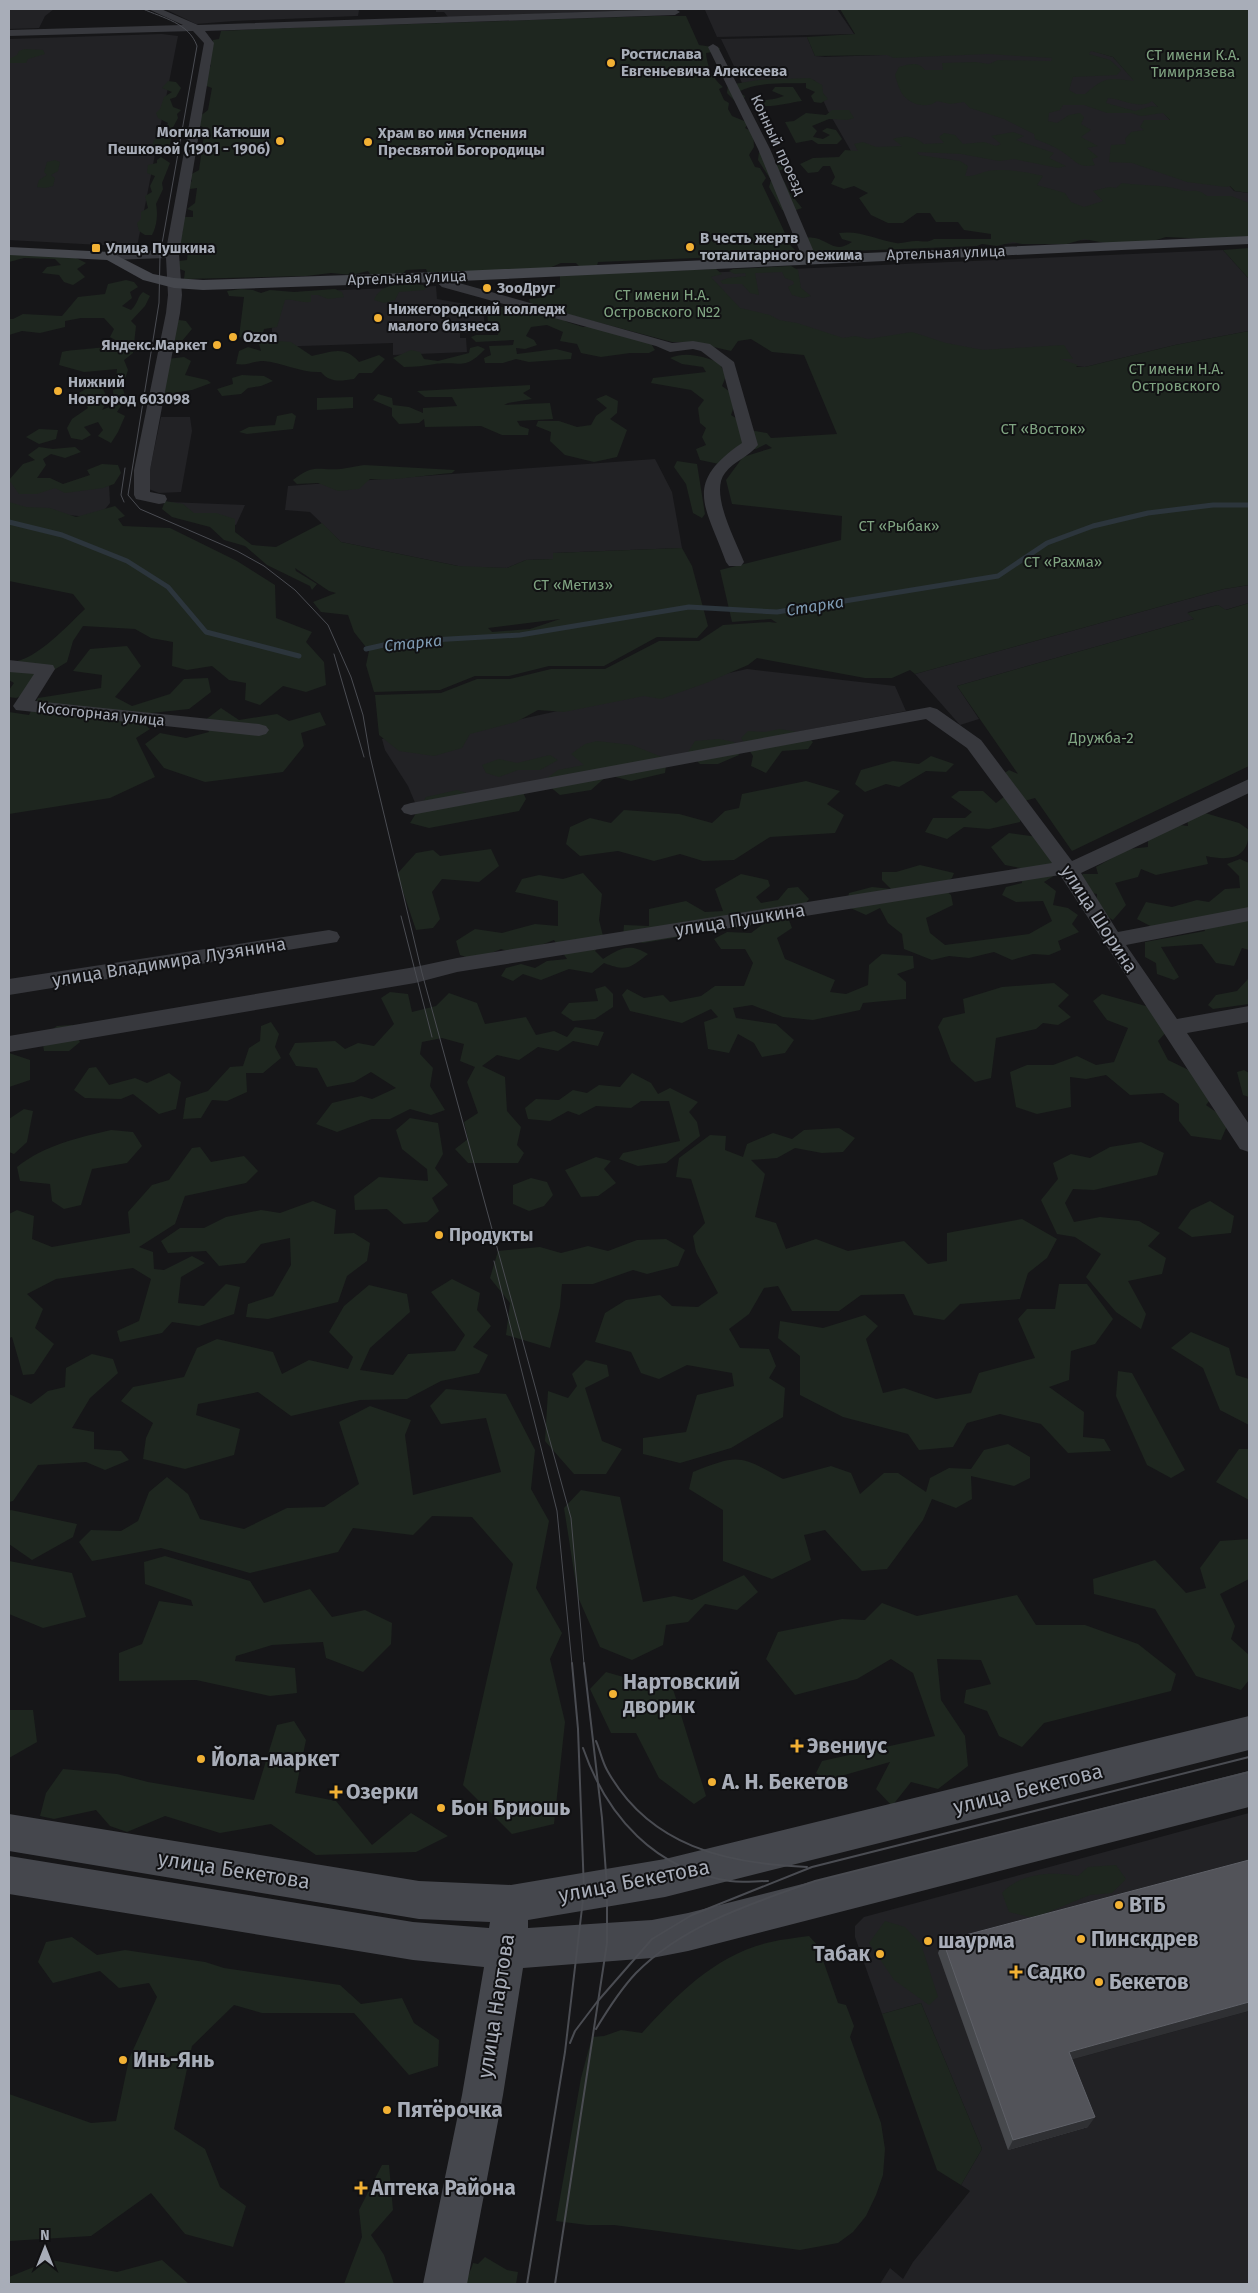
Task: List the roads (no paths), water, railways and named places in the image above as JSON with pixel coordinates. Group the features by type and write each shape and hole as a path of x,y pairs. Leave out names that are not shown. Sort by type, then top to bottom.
{"street":[{"path":"153,9 196,28 206,37 209,43 172,254 174,283 173,313 141,486 142,495 159,499"},
{"path":"9,33 675,12"},
{"name":"Конный проезд","path":"713,47 764,149 810,259"},
{"name":"Артельная улица","path":"9,251 110,256 128,260 148,278 174,283 258,284 1249,240"},
{"path":"128,260 172,254"},
{"path":"438,277 447,284 466,290 661,343 670,348 693,345 705,347 729,365 750,445 725,464 712,480 710,493 735,562"},
{"name":"Косогорная улица","path":"9,666 46,669 23,706 259,730"},
{"name":"улица Шорина","path":"411,810 930,713 974,744 1067,869 1112,940 1249,1143"},
{"name":"улица Пушкина","path":"9,1044 415,975 457,966 1067,869 1249,785"},
{"path":"1112,940 1249,914"},
{"name":"улица Владимира Лузянина","path":"9,987 329,937"},
{"path":"1171,1028 1249,1014"},
{"name":"улица Бекетова","path":"9,1832 419,1900 511,1904 665,1878 1249,1733"},
{"path":"9,1875 413,1941 506,1948 607,1943 673,1936 1249,1789"},
{"name":"улица Нартова","path":"445,2284 483,2086 506,1948 511,1904"}],"waterway":[{"name":"Старка","path":"366,649 397,642 520,635 689,607 777,612 998,576 1047,543 1093,526 1148,513 1213,505 1249,505"},
{"name":"Старка","path":"9,522 62,535 127,561 168,587 206,632 299,656"}],"tram line":[{"path":"143,9 182,27 193,38 197,46 160,255 159,303 128,495 140,509 237,551 264,566 295,590 328,625 351,677 363,715 370,756 422,973 571,1518 584,1664"},
{"path":"124,502 121,495 125,468"},
{"path":"334,654 364,757"},
{"path":"401,916 432,1037"},
{"path":"494,1261 557,1511 572,1664"},
{"path":"527,2284 565,2052 584,1891 578,1729 572,1663"},
{"path":"584,1663 598,1781"},
{"path":"596,1741 607,1770 624,1796 645,1817 667,1833 692,1846 719,1855 747,1861 807,1867"},
{"path":"583,1748 598,1781"},
{"path":"598,2001 652,1939 692,1915 812,1867 1249,1757"},
{"path":"596,2029 625,1986 655,1956 675,1941 720,1917 744,1907 815,1881 1249,1772"},
{"path":"598,1781 620,1818 637,1836 657,1852 679,1865 703,1875 735,1882 768,1881"},
{"path":"598,1781 607,1888 607,1943 598,2001"},
{"path":"555,2284 598,2001"},
{"path":"570,2043 575,2031 598,2001"}],"place":[{"name":"Ростислава Евгеньевича Алексеева","path":"611,63"},
{"name":"Могила Катюши Пешковой (1901 - 1906)","path":"280,141"},
{"name":"Храм во имя Успения Пресвятой Богородицы","path":"368,142"},
{"name":"В честь жертв тоталитарного режима","path":"690,247"},
{"name":"Улица Пушкина","path":"96,248"},
{"name":"ЗооДруг","path":"487,288"},
{"name":"Нижегородский колледж малого бизнеса","path":"378,318"},
{"name":"Ozon","path":"233,337"},
{"name":"Яндекс.Маркет","path":"217,345"},
{"name":"Нижний Новгород 603098","path":"58,391"},
{"name":"Продукты","path":"439,1235"},
{"name":"Нартовский дворик","path":"613,1694"},
{"name":"Эвениус","path":"797,1746"},
{"name":"Йола-маркет","path":"201,1759"},
{"name":"А. Н. Бекетов","path":"712,1782"},
{"name":"Озерки","path":"336,1792"},
{"name":"Бон Бриошь","path":"441,1808"},
{"name":"ВТБ","path":"1119,1905"},
{"name":"Пинскдрев","path":"1081,1939"},
{"name":"шаурма","path":"928,1941"},
{"name":"Табак","path":"880,1954"},
{"name":"Садко","path":"1016,1972"},
{"name":"Бекетов","path":"1099,1982"},
{"name":"Инь-Янь","path":"123,2060"},
{"name":"Пятёрочка","path":"387,2110"},
{"name":"Аптека Района","path":"361,2188"}],"park label":[{"name":"СТ имени К.А. Тимирязева","path":"1193,64"},
{"name":"СТ имени Н.А. Островского №2","path":"662,304"},
{"name":"СТ имени Н.А. Островского","path":"1176,378"},
{"name":"СТ «Восток»","path":"1043,429"},
{"name":"СТ «Рыбак»","path":"899,526"},
{"name":"СТ «Рахма»","path":"1063,562"},
{"name":"СТ «Метиз»","path":"573,585"},
{"name":"Дружба-2","path":"1101,738"}]}
